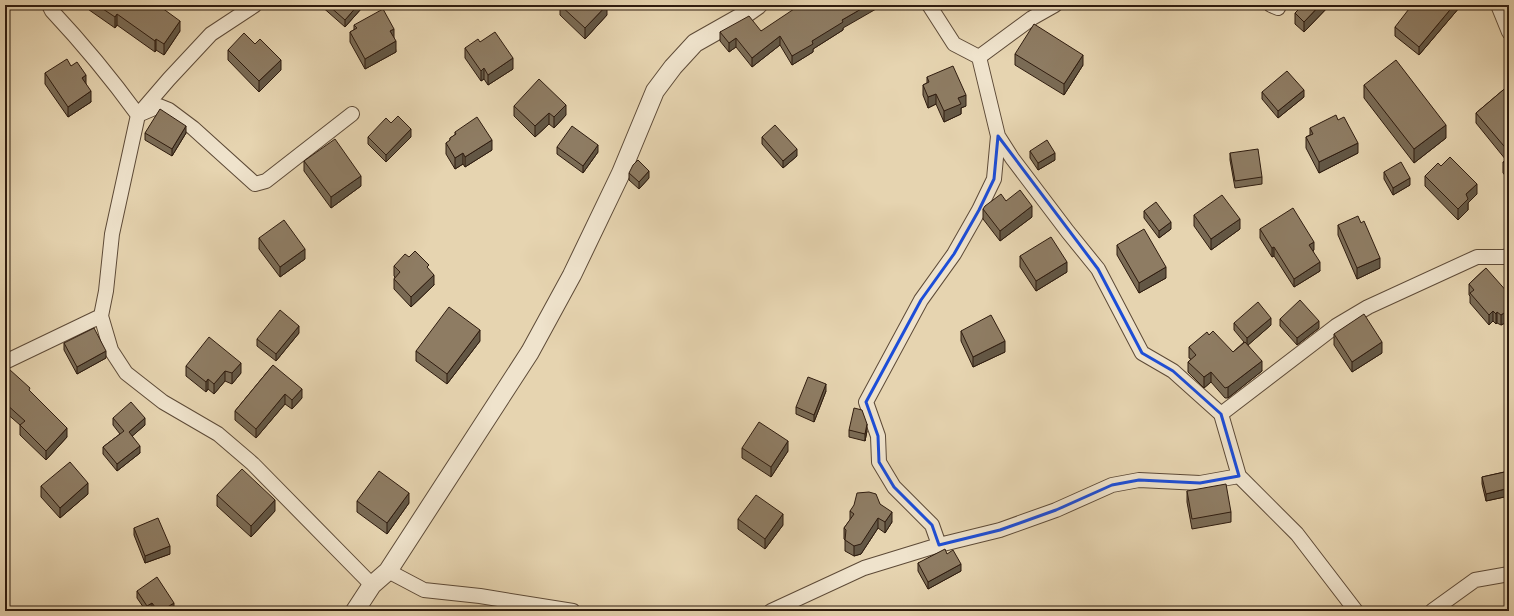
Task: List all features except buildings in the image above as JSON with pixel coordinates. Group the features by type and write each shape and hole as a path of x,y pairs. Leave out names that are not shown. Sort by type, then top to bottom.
{"street":[{"path":"49,5 52,11 81,42 110,77 138,115"},
{"path":"255,5 211,34 138,115 112,234 106,291 101,316 111,350 126,372 163,402 218,434 253,464 372,585"},
{"path":"355,611 372,585 388,571 530,352 572,275 621,173 655,91 673,67 696,43 741,17 758,5"},
{"path":"929,5 954,44 979,57 998,136 994,179 979,210 954,254 921,300 866,402 878,436 880,462 894,487 932,525 939,545"},
{"path":"979,57 1032,18 1055,5"},
{"path":"1498,5 1509,32"},
{"path":"138,115 159,106 169,110 204,138 255,184 266,181 352,114"},
{"path":"998,136 1012,158 1098,269 1142,353 1173,371 1221,414 1239,476 1298,534 1356,611"},
{"path":"1221,414 1336,326 1368,307 1477,257 1505,257 1509,255"},
{"path":"5,362 101,316"},
{"path":"771,611 864,568 939,545 1000,530 1056,510 1112,485 1139,480 1200,483 1239,476"},
{"path":"388,571 424,590 480,596 573,611"},
{"path":"1432,611 1475,580 1509,574"}],"highlighted area":[{"path":"998,136 1098,269 1142,353 1173,371 1221,414 1239,476 1200,483 1139,480 1112,485 1056,510 1000,530 939,545 932,525 894,487 879,462 878,436 866,402 921,300 954,254 979,210 994,179"}]}
